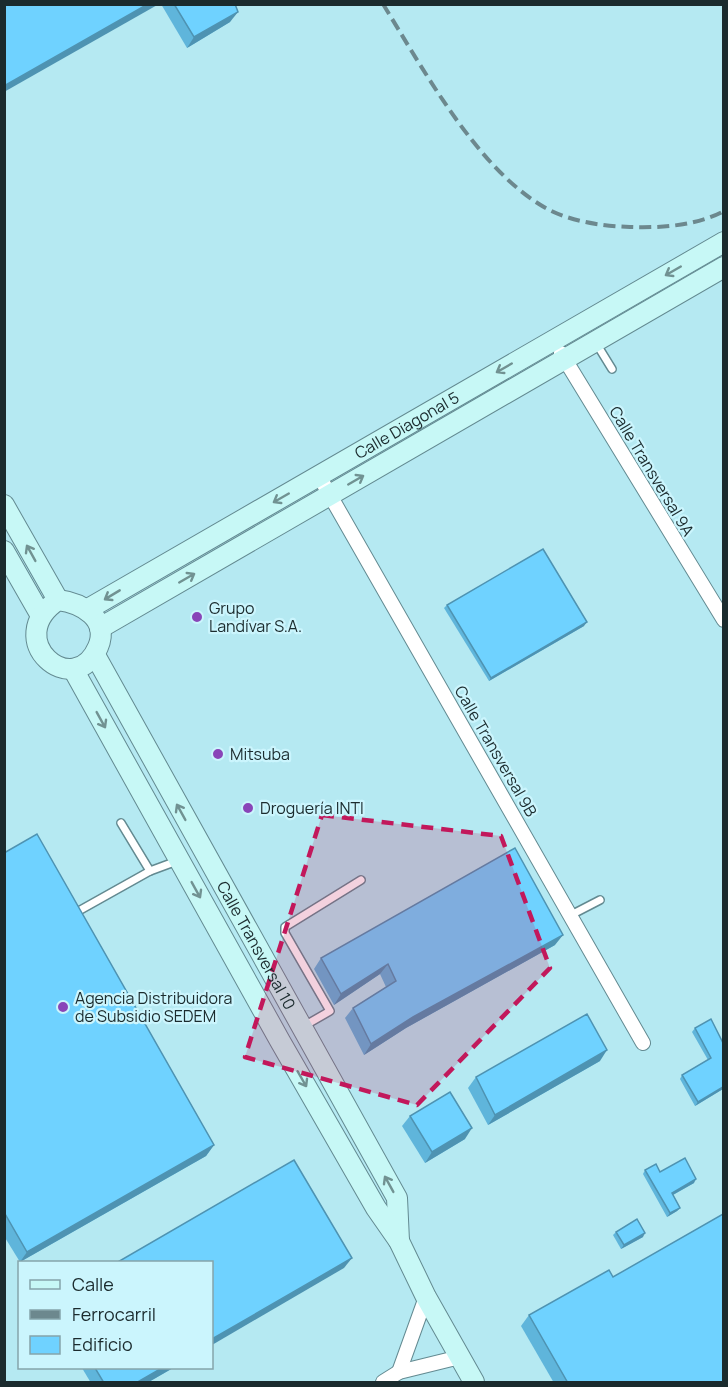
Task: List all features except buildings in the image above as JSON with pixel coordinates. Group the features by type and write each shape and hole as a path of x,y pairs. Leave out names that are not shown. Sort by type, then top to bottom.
{"main road":[{"name":"Calle Diagonal 5","path":"88,609 723,242"},
{"name":"Calle Diagonal 5","path":"100,628 723,267"},
{"path":"4,505 58,600"},
{"path":"4,551 40,614"},
{"path":"58,600 73,602 88,609 100,628 101,640 94,655 87,663 73,669 61,669 40,657 32,636 34,624 40,614 58,600"},
{"name":"Calle Transversal 10","path":"94,655 397,1198 399,1240"},
{"name":"Calle Transversal 10","path":"73,669 280,1041 376,1208 399,1240 426,1297 474,1383"},
{"path":"179,860 201,848"},
{"path":"280,1041 302,1028"}],"street":[{"name":"Calle Transversal 9A","path":"552,340 723,620"},
{"name":"Calle Transversal 9B","path":"319,476 644,1043"},
{"path":"399,1372 426,1297"},
{"path":"383,1383 399,1372 460,1357"}],"lane":[{"path":"595,341 612,369"},
{"path":"121,823 150,871"},
{"path":"75,913 150,871 179,860"},
{"path":"302,1028 330,1011 285,933 285,927 361,880"},
{"path":"571,915 600,900"}],"highlighted area":[{"path":"322,815 501,836 550,968 417,1105 245,1057"}],"shaded area":[{"path":"4,5 723,5 723,1382 5,1382"}],"railway":[{"path":"383,4 433,85 472,140 516,187 539,204 560,215 583,222 630,227 690,223 724,211"}],"place":[{"name":"Grupo Landívar S.A.","path":"197,617"},
{"name":"Mitsuba","path":"218,754"},
{"name":"Droguería INTI","path":"248,808"},
{"name":"Agencia Distribuidora de Subsidio SEDEM","path":"63,1007"}]}
